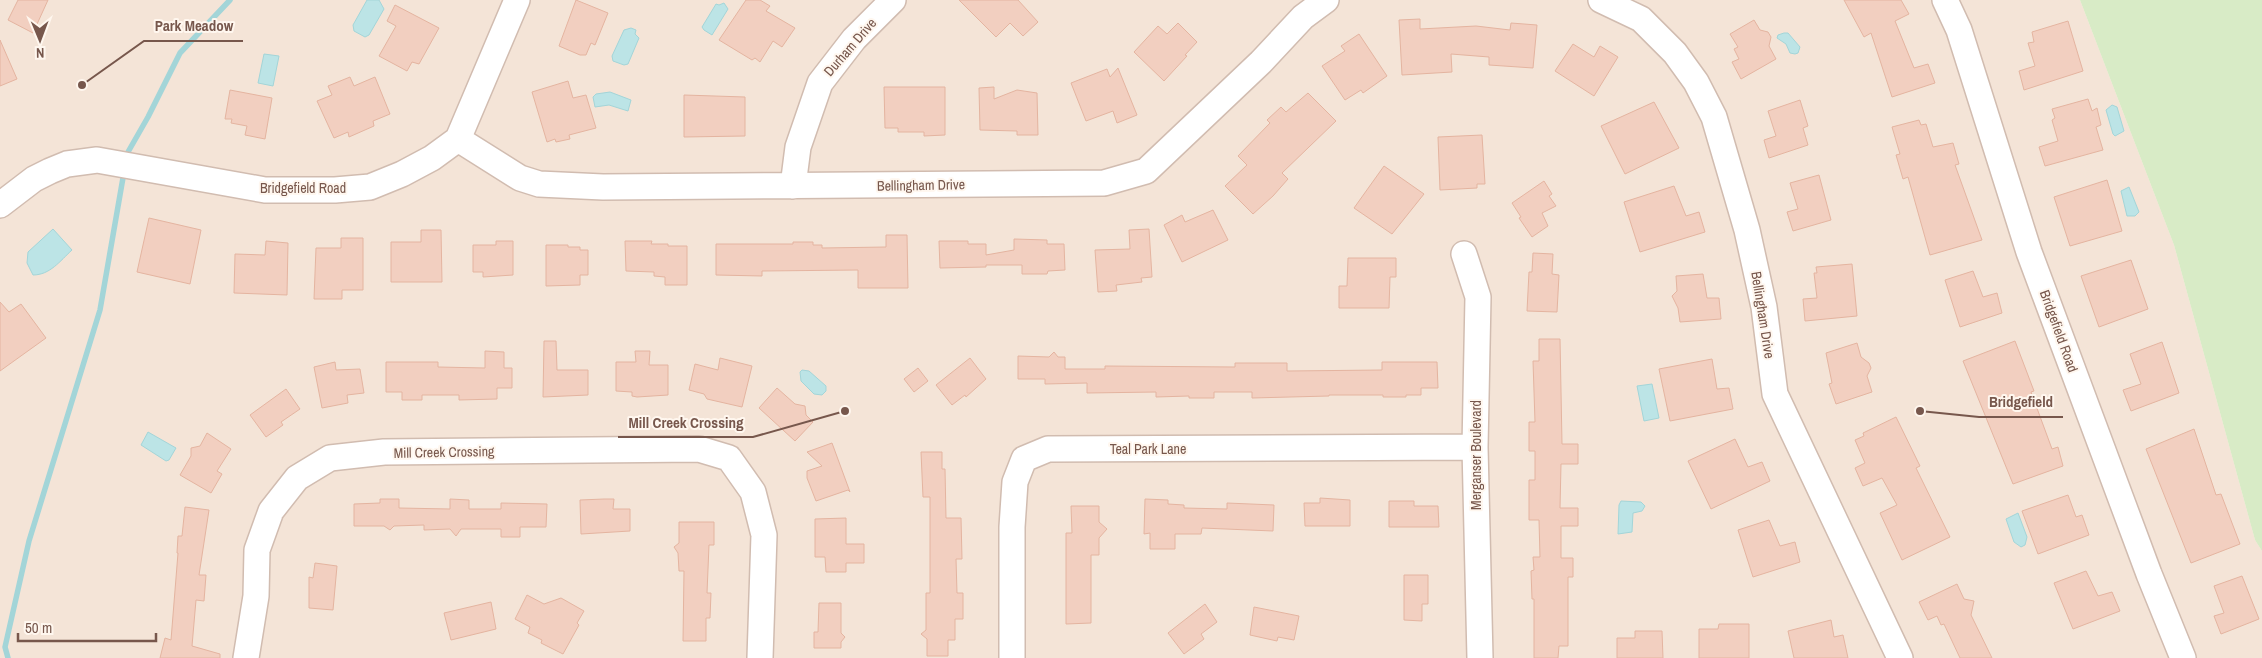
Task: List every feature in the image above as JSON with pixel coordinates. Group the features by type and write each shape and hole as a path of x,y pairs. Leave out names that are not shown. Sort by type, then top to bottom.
{"street":[{"path":"458,139 517,0"},
{"name":"Durham Drive","path":"793,186 798,147 820,83 854,39 893,0"},
{"name":"Bellingham Drive","path":"458,139 514,174 539,184 603,187 1104,183 1146,171 1261,62 1303,17 1326,0"},
{"name":"Bellingham Drive","path":"1601,0 1641,19 1674,52 1696,82 1714,117 1752,250 1764,307 1775,394 1900,658"},
{"name":"Bridgefield Road","path":"1945,0 1964,47 2029,252 2149,574 2183,658"},
{"name":"Bridgefield Road","path":"0,205 34,179 50,170 67,164 97,160 265,190 335,190 370,187 402,174 432,158 458,139"},
{"name":"Merganser Boulevard","path":"1464,254 1478,297 1475,447 1480,658"},
{"name":"Teal Park Lane","path":"1012,658 1013,509 1015,482 1024,460 1048,449 1475,447"},
{"name":"Mill Creek Crossing","path":"246,658 256,596 257,550 271,511 297,478 330,458 384,452 700,449 729,458 753,492 764,535 760,658"}],"shaded area":[{"path":"0,0 2080,0 2174,245 2255,540 2262,551 2262,658 0,658"}],"green space":[{"path":"2080,0 2262,0 2262,551 2255,540 2174,245"}],"water":[{"path":"367,0 379,0 384,9 369,35 365,37 354,31 353,25"},
{"path":"724,3 728,9 712,35 702,27 716,4"},
{"path":"631,28 636,30 635,34 639,38 628,64 624,65 613,61 612,56 624,30"},
{"path":"1788,33 1800,47 1798,53 1790,53 1786,44 1777,38 1778,35"},
{"path":"264,54 279,56 273,86 258,83"},
{"path":"610,92 631,100 628,111 609,105 595,107 593,97 596,94"},
{"path":"2112,105 2117,107 2124,131 2115,136 2106,110"},
{"path":"2129,187 2139,212 2135,216 2127,216 2121,191"},
{"path":"53,229 72,250 50,270 33,275 27,263 28,252"},
{"path":"802,370 809,371 826,386 826,391 822,395 814,394 801,381 800,372"},
{"path":"1652,384 1659,418 1644,421 1637,386"},
{"path":"148,432 176,448 169,460 166,461 141,445"},
{"path":"1621,501 1641,502 1645,506 1642,511 1633,513 1632,532 1618,534 1619,505"},
{"path":"2018,513 2027,537 2025,545 2021,547 2014,542 2006,519"}],"building":[{"path":"18,0 48,0 33,33 8,20"},
{"path":"576,0 608,13 595,45 591,43 586,55 580,55 559,46"},
{"path":"746,0 760,0 770,6 766,11 795,28 782,47 773,41 760,62 755,58 752,60 719,40"},
{"path":"959,0 1018,0 1038,22 1023,36 1010,23 996,37"},
{"path":"1844,0 1901,0 1909,14 1895,21 1914,68 1928,64 1935,83 1892,97 1871,33 1864,37"},
{"path":"395,5 439,28 419,64 412,62 407,71 379,56 396,26 387,21"},
{"path":"1420,19 1420,29 1476,26 1510,30 1511,23 1537,25 1533,68 1489,65 1489,57 1451,54 1452,72 1402,75 1399,20"},
{"path":"1754,20 1760,30 1768,32 1771,37 1769,46 1776,59 1741,79 1732,62 1739,59 1734,49 1738,47 1730,34"},
{"path":"2068,21 2083,71 2024,90 2019,71 2035,66 2028,43 2034,42 2032,32"},
{"path":"1178,23 1197,42 1164,81 1134,52 1158,26 1167,34"},
{"path":"1359,34 1387,76 1363,93 1361,90 1345,100 1322,66 1345,51 1341,46"},
{"path":"0,40 17,79 0,86"},
{"path":"1573,44 1594,57 1600,46 1618,57 1594,96 1555,71"},
{"path":"1118,68 1137,115 1117,123 1113,111 1086,121 1071,83 1107,69 1110,77"},
{"path":"350,77 354,86 375,77 390,114 373,121 374,126 349,137 348,132 334,138 317,101 332,95 328,86"},
{"path":"568,81 573,98 586,95 596,128 569,135 570,139 556,142 555,139 547,142 532,92"},
{"path":"884,87 945,87 945,135 924,136 924,132 898,132 898,128 885,128"},
{"path":"994,87 994,99 1017,90 1037,93 1038,135 1017,135 1017,131 980,130 979,88"},
{"path":"230,90 272,98 265,139 245,135 247,126 231,123 232,119 225,119"},
{"path":"1308,93 1336,121 1282,173 1288,179 1253,214 1225,186 1247,165 1238,156 1270,123 1267,120 1281,107 1286,112"},
{"path":"684,95 745,97 745,136 684,137"},
{"path":"2088,99 2092,111 2097,108 2101,125 2096,127 2103,150 2045,166 2039,147 2058,141 2052,120 2055,118 2052,109"},
{"path":"1800,100 1808,126 1803,128 1808,145 1769,158 1764,140 1776,136 1768,111"},
{"path":"1654,102 1679,148 1625,174 1601,126"},
{"path":"1919,120 1921,125 1926,124 1933,147 1953,143 1959,164 1955,165 1982,240 1930,255 1908,177 1903,179 1896,155 1900,154 1892,127"},
{"path":"1482,135 1485,184 1477,184 1477,188 1440,190 1438,137"},
{"path":"1384,166 1424,194 1392,234 1354,208"},
{"path":"1819,175 1831,220 1793,231 1787,212 1798,209 1790,183"},
{"path":"2107,180 2122,231 2070,246 2054,197"},
{"path":"1544,181 1552,194 1549,196 1556,206 1542,213 1548,226 1532,237 1519,218 1521,217 1512,203"},
{"path":"1674,186 1686,216 1699,212 1705,232 1640,252 1624,202"},
{"path":"1213,210 1228,240 1182,262 1164,225 1182,215 1185,222"},
{"path":"149,218 201,230 190,284 137,272"},
{"path":"1149,229 1152,277 1141,278 1142,282 1116,285 1117,291 1098,292 1095,250 1130,249 1129,230"},
{"path":"421,230 441,230 442,282 391,282 391,242 421,242"},
{"path":"886,235 907,235 908,288 858,288 858,270 762,271 762,276 716,275 716,244 793,244 793,242 813,242 813,245 822,245 822,248 886,247"},
{"path":"341,238 363,238 363,290 342,290 342,299 314,299 316,248 341,248"},
{"path":"1014,239 1047,240 1047,244 1064,244 1065,270 1048,271 1047,274 1022,274 1022,265 940,268 939,241 968,241 968,244 986,244 986,255 1014,250"},
{"path":"266,241 288,243 287,295 234,293 235,254 265,255"},
{"path":"496,241 513,241 513,275 483,277 483,272 473,272 473,245 496,245"},
{"path":"625,241 652,241 651,244 687,246 687,285 665,285 665,277 654,276 654,272 626,271"},
{"path":"546,245 568,245 568,247 580,247 580,250 588,250 588,275 580,275 580,285 546,286"},
{"path":"1533,253 1553,254 1552,274 1559,275 1557,312 1527,311 1529,272 1532,272"},
{"path":"1348,258 1396,258 1396,277 1390,277 1389,308 1339,308 1339,286 1347,286"},
{"path":"2131,260 2148,309 2099,327 2081,276"},
{"path":"1852,264 1857,316 1805,321 1803,299 1817,298 1814,273 1817,273 1816,267"},
{"path":"1973,271 1983,297 1997,293 2002,313 1960,327 1945,280"},
{"path":"1703,274 1707,298 1719,298 1721,319 1680,322 1678,308 1672,296 1677,291 1676,276"},
{"path":"0,302 9,312 21,304 46,338 0,371"},
{"path":"1539,339 1560,339 1562,444 1578,444 1578,464 1561,464 1560,508 1578,508 1578,526 1561,526 1561,558 1573,558 1573,577 1568,577 1568,646 1559,646 1558,658 1534,658 1534,599 1532,599 1531,571 1534,570 1533,557 1540,557 1539,520 1529,520 1529,480 1535,480 1535,451 1529,451 1529,422 1535,422 1533,361 1539,361"},
{"path":"544,341 556,341 557,370 588,370 588,395 543,397"},
{"path":"2015,341 2034,391 2031,392 2052,449 2058,447 2063,466 2013,484 1963,361"},
{"path":"2162,342 2179,393 2131,411 2123,390 2141,384 2130,354"},
{"path":"1857,343 1861,357 1869,363 1871,368 1867,376 1872,392 1836,404 1829,384 1832,383 1826,353"},
{"path":"485,351 504,352 504,368 512,368 512,388 497,388 497,399 459,400 459,395 422,395 422,400 402,400 402,392 386,392 386,362 438,362 438,367 485,368"},
{"path":"635,351 650,351 649,365 668,365 668,395 637,397 632,396 632,392 616,391 616,362 636,362"},
{"path":"1054,352 1058,357 1065,357 1065,369 1105,369 1105,366 1235,367 1235,363 1287,363 1287,371 1382,370 1382,362 1437,362 1438,388 1421,388 1421,395 1406,395 1406,397 1329,395 1252,398 1252,392 1214,392 1214,398 1189,398 1189,396 1156,397 1156,392 1087,393 1087,383 1045,384 1045,379 1018,379 1018,356 1049,357"},
{"path":"720,358 752,366 742,407 707,399 704,394 689,390 695,364 718,370"},
{"path":"970,358 986,379 966,397 965,395 952,405 936,385"},
{"path":"1712,359 1717,389 1729,388 1733,409 1670,421 1659,369"},
{"path":"335,362 336,370 360,369 364,393 347,395 348,403 322,408 314,367"},
{"path":"918,368 928,381 914,392 904,379"},
{"path":"777,388 795,404 805,406 806,415 813,422 795,441 759,408"},
{"path":"286,389 300,409 281,422 283,425 266,437 250,415"},
{"path":"1896,417 1920,466 1916,468 1950,537 1902,560 1880,513 1897,505 1882,478 1863,486 1855,468 1865,463 1855,440 1864,436 1863,433"},
{"path":"2194,429 2216,495 2221,494 2240,544 2191,563 2146,449"},
{"path":"207,433 231,449 217,471 222,474 211,493 180,475 191,456 191,448 200,446"},
{"path":"1735,439 1748,467 1762,462 1770,481 1711,509 1688,461"},
{"path":"832,443 850,492 848,490 816,501 807,478 807,471 822,466 807,452"},
{"path":"921,452 942,452 942,469 945,469 946,518 961,518 962,559 956,559 957,593 963,593 963,619 955,619 955,640 948,640 948,656 927,656 927,639 921,634 926,630 926,593 930,593 930,497 923,497"},
{"path":"2068,495 2076,517 2082,515 2089,535 2038,554 2022,511"},
{"path":"1320,498 1350,500 1350,526 1305,526 1304,503 1320,503"},
{"path":"380,499 399,499 399,508 450,509 450,499 469,500 469,509 501,509 501,503 547,504 546,527 520,527 520,537 501,537 501,529 461,529 456,536 450,529 424,530 424,525 394,526 390,530 384,526 354,526 354,504 380,503"},
{"path":"614,499 613,509 630,509 630,531 581,534 580,500"},
{"path":"1145,499 1168,500 1168,504 1184,505 1184,508 1227,509 1227,503 1274,505 1273,531 1202,528 1201,534 1175,534 1175,549 1150,549 1150,533 1144,534"},
{"path":"1389,501 1414,501 1414,506 1438,506 1439,527 1389,527"},
{"path":"1071,506 1099,506 1099,522 1107,529 1099,538 1099,555 1091,555 1091,623 1066,624 1066,533 1072,533"},
{"path":"185,507 209,510 199,575 206,575 204,601 196,600 192,646 220,654 220,658 160,658 165,638 171,640 178,536 182,536"},
{"path":"846,518 846,544 864,544 864,563 846,563 846,572 826,572 825,557 815,557 815,519"},
{"path":"1769,520 1780,546 1795,542 1800,562 1753,577 1738,530"},
{"path":"679,522 714,522 714,545 709,545 707,593 711,593 710,618 706,618 706,641 683,641 684,571 679,571 678,553 674,547 679,543"},
{"path":"315,563 337,566 333,610 309,608 309,577 313,578"},
{"path":"2086,571 2098,596 2112,592 2120,611 2073,629 2054,583"},
{"path":"1404,575 1428,575 1428,604 1422,604 1422,621 1404,620"},
{"path":"2242,576 2259,619 2221,634 2214,616 2224,613 2214,586"},
{"path":"1957,584 1964,599 1974,601 1971,615 1992,658 1960,658 1944,624 1941,625 1937,616 1928,620 1919,602"},
{"path":"527,595 544,604 561,598 584,611 577,623 579,625 563,654 541,643 542,640 528,633 530,627 515,619"},
{"path":"491,602 496,629 451,640 444,613"},
{"path":"819,603 841,603 841,633 845,637 841,642 841,648 814,648 814,632 818,632"},
{"path":"1205,604 1217,622 1201,634 1204,639 1184,654 1168,633"},
{"path":"1254,607 1299,616 1294,640 1278,637 1277,641 1250,635"},
{"path":"1831,620 1834,637 1843,635 1848,658 1794,658 1788,631"},
{"path":"1719,624 1749,624 1749,658 1699,658 1699,629 1718,629"},
{"path":"1635,631 1662,631 1663,658 1617,658 1617,638 1635,638"}],"waterway":[{"path":"126,160 128,152 180,53 230,0"},
{"path":"8,658 5,647 29,541 100,310 124,172"}],"place":[{"name":"Park Meadow","path":"82,85"},
{"name":"Mill Creek Crossing","path":"845,411"},
{"name":"Bridgefield","path":"1920,411"}]}
